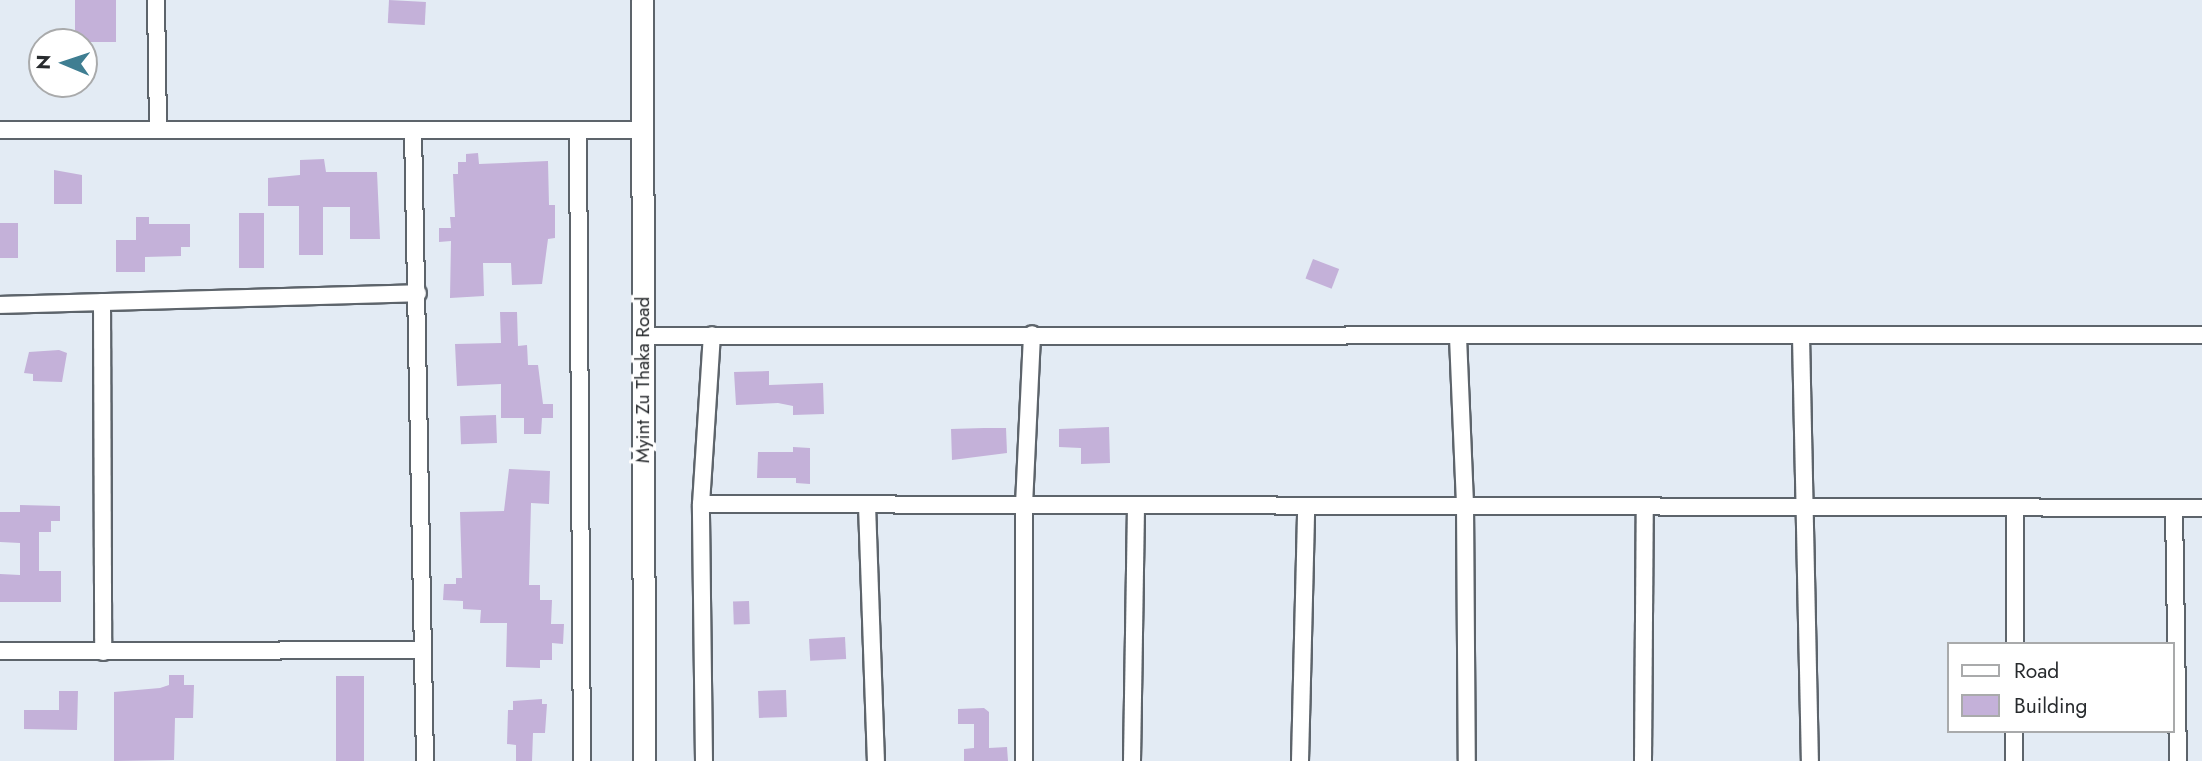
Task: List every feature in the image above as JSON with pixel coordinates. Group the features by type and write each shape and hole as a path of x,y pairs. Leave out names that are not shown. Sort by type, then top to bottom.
{"street":[{"path":"156,0 158,129"},
{"name":"Myint Zu Thaka Road","path":"642,0 644,761"},
{"path":"0,130 643,130"},
{"path":"413,130 425,761"},
{"path":"578,130 582,761"},
{"path":"0,305 418,293"},
{"path":"102,302 103,652"},
{"path":"1024,761 1024,505 1032,334"},
{"path":"704,761 701,504 712,335"},
{"path":"643,336 2202,335"},
{"path":"1801,336 1807,508 1810,761"},
{"path":"1458,337 1465,505 1467,761"},
{"path":"701,504 2202,508"},
{"path":"867,505 876,761"},
{"path":"1132,761 1136,506"},
{"path":"1643,761 1645,506"},
{"path":"1300,761 1306,507"},
{"path":"2015,508 2015,642"},
{"path":"2174,508 2178,761"},
{"path":"0,651 422,650"},
{"path":"2014,733 2014,761"}],"building":[{"path":"75,0 116,0 116,42 98,42 98,28 75,28"},
{"path":"389,0 426,2 425,25 388,23"},
{"path":"478,153 479,164 548,161 549,205 555,205 555,238 548,239 542,284 512,285 511,263 483,263 484,296 450,298 451,241 439,242 439,228 451,228 450,217 455,217 453,174 458,174 458,162 466,162 466,154"},
{"path":"324,159 326,172 377,172 380,239 350,239 350,207 323,207 323,255 299,255 299,206 268,206 268,178 300,175 300,160"},
{"path":"54,170 82,175 82,204 54,204"},
{"path":"239,213 264,213 264,268 239,268"},
{"path":"136,217 149,217 149,224 190,224 190,247 181,247 181,256 145,257 145,272 116,272 116,240 136,240"},
{"path":"0,223 18,223 18,258 0,258"},
{"path":"1313,259 1339,269 1332,289 1305,279"},
{"path":"500,312 517,312 518,346 527,345 528,365 538,365 543,404 553,404 553,418 542,418 541,434 524,434 524,418 501,418 501,384 457,386 455,344 501,343"},
{"path":"59,350 67,353 62,382 33,381 33,374 24,373 29,352"},
{"path":"769,371 769,385 823,383 824,414 793,415 793,406 778,403 736,405 734,372"},
{"path":"496,415 497,443 461,444 460,416"},
{"path":"1109,427 1110,463 1081,464 1081,448 1059,447 1059,429"},
{"path":"1006,428 1007,453 952,460 951,429"},
{"path":"793,447 810,448 810,484 796,483 796,478 757,478 758,452 793,452"},
{"path":"509,469 550,471 549,504 531,503 529,585 540,585 540,600 552,600 551,624 564,624 563,644 552,643 552,660 540,660 540,668 506,667 507,623 480,623 481,610 463,609 463,601 443,600 444,584 456,584 456,578 462,578 460,512 504,511"},
{"path":"20,505 60,506 60,521 51,521 51,532 39,532 39,571 61,571 61,602 0,602 0,574 20,575 20,543 0,542 0,512 20,512"},
{"path":"749,601 750,624 734,625 733,602"},
{"path":"845,637 846,659 810,661 809,639"},
{"path":"169,675 184,675 184,685 194,685 193,718 175,718 174,760 114,761 114,692 160,688 169,685"},
{"path":"336,676 364,676 364,761 336,761"},
{"path":"786,690 787,717 759,718 758,691"},
{"path":"59,691 78,691 77,730 24,729 24,710 59,710"},
{"path":"542,699 542,704 547,704 545,733 533,733 532,761 516,761 516,745 507,744 508,710 513,710 513,701"},
{"path":"984,708 989,712 989,748 1007,747 1008,761 964,761 964,749 974,748 974,724 958,724 958,709"}]}
